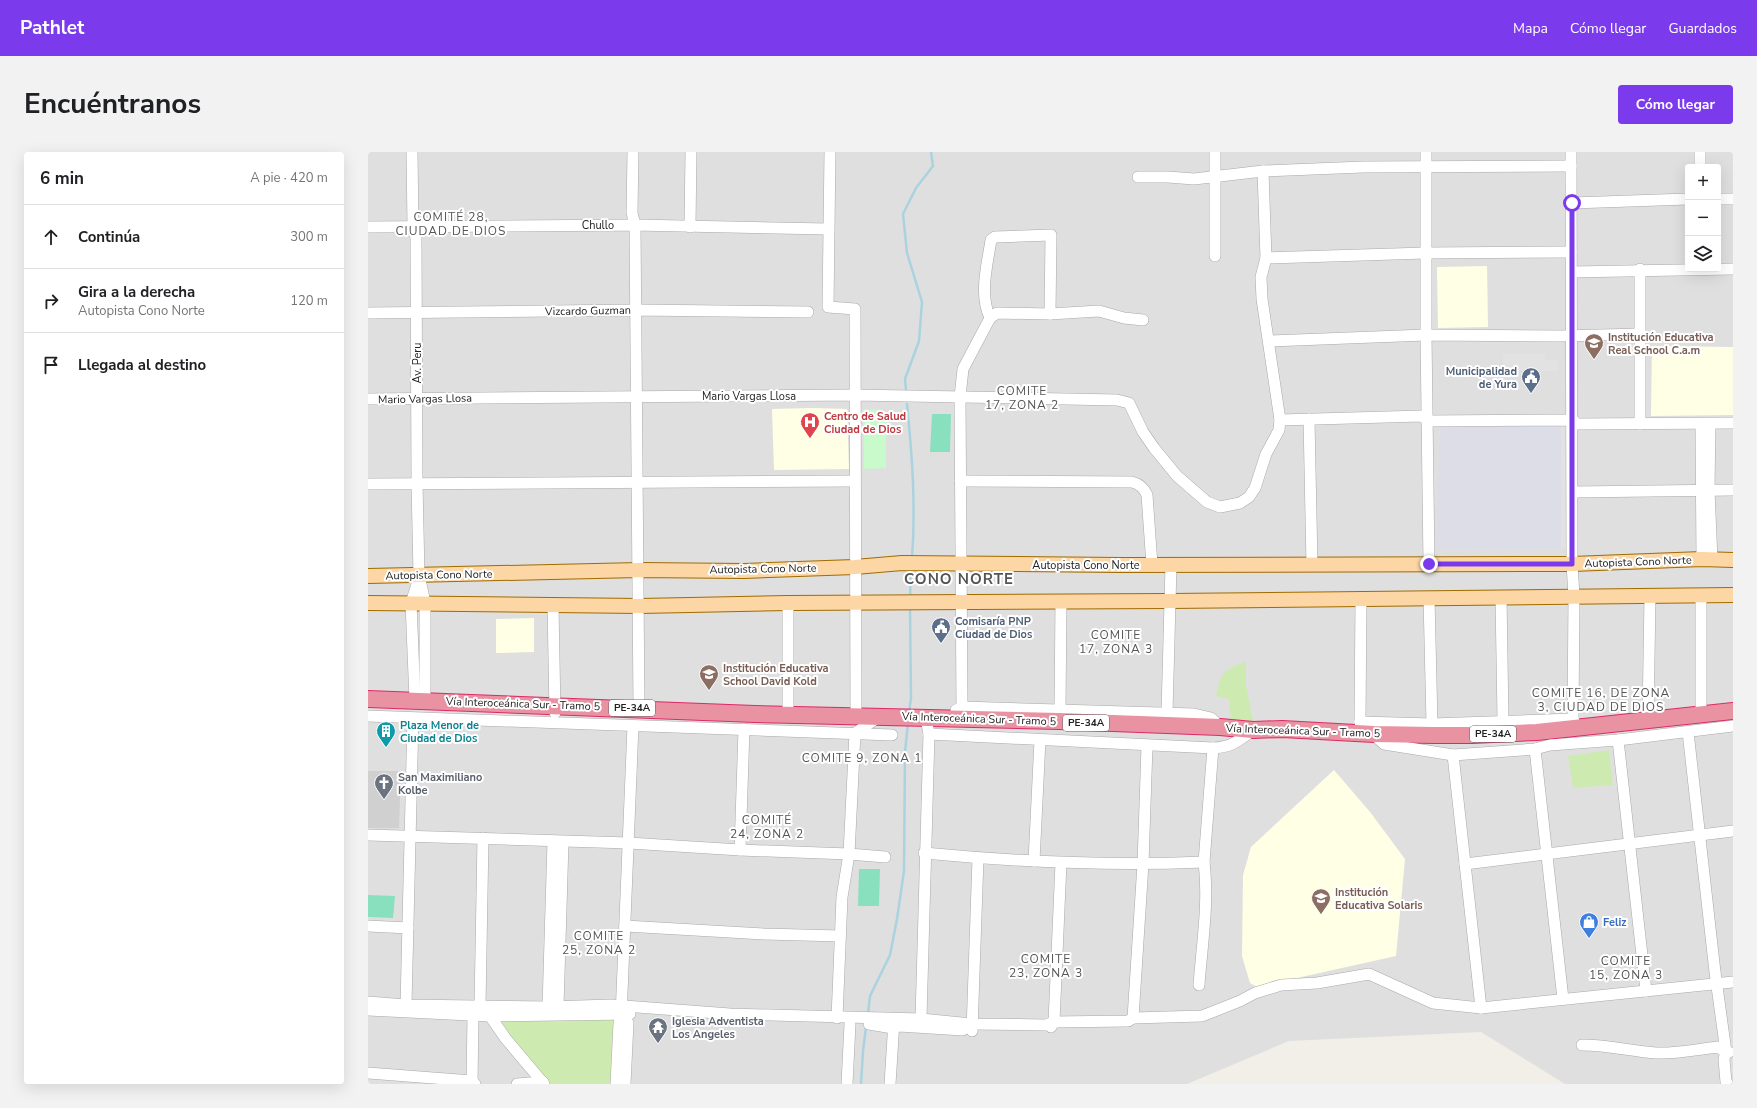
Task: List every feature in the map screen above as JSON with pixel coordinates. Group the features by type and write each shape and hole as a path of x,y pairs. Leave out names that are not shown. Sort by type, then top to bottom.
{"highway":[{"name":"Vía Interoceánica Sur - Tramo 5","path":"368,699 879,717 1220,727 1253,730 1282,729 1374,734 1498,734 1575,723 1648,720 1701,714 1731,713"}],"main road":[{"name":"Autopista Cono Norte","path":"368,576 639,570 744,571 855,567 902,563 1312,565 1572,564 1733,560"},
{"path":"368,603 640,606 857,602 1169,601 1733,595"}],"street":[{"name":"Av. Peru","path":"412,152 416,230 420,700"},
{"path":"416,230 418,152"},
{"path":"632,152 632,213 635,225 637,310 640,606 639,708"},
{"path":"635,225 639,213 640,152"},
{"path":"690,227 691,152"},
{"path":"830,152 828,307 854,309 855,567 857,602 856,716"},
{"path":"1215,152 1215,256"},
{"path":"1426,152 1425,253 1429,564"},
{"path":"1360,722 1432,724 1503,720 1575,723 1574,596 1572,564 1573,420 1571,152"},
{"path":"1700,152 1700,164"},
{"path":"1138,177 1194,179 1263,171 1363,167 1426,168 1571,166"},
{"path":"1263,171 1266,258 1261,277 1262,300 1280,420 1422,416 1428,421 1573,420 1577,424 1733,424"},
{"path":"1572,203 1685,199"},
{"path":"1721,199 1733,199"},
{"name":"Chullo","path":"368,227 416,230 635,225 828,229"},
{"path":"990,318 986,308 984,276 991,240 995,237 1051,235 1050,314"},
{"path":"1266,258 1425,253 1571,252"},
{"path":"1572,272 1685,269"},
{"path":"1721,269 1733,269"},
{"path":"1640,270 1640,424"},
{"name":"Vizcardo Guzman","path":"368,313 637,310 808,312"},
{"path":"962,707 960,397 963,368 990,318 997,313 1050,314 1099,312 1124,318 1144,320"},
{"path":"1269,341 1426,335 1572,336 1641,334"},
{"name":"Mario Vargas Llosa","path":"368,399 854,395 1117,400 1129,403 1143,432 1177,476 1207,502 1220,507 1240,503 1249,497 1255,488 1266,454 1279,430 1280,420"},
{"path":"1309,419 1312,565"},
{"path":"1706,424 1705,490 1707,560"},
{"path":"368,484 855,481"},
{"path":"960,481 1132,482 1138,484 1147,495 1152,565"},
{"path":"1573,492 1733,490"},
{"path":"1167,713 1171,565"},
{"path":"1648,720 1650,596"},
{"path":"1701,596 1701,714"},
{"path":"1501,597 1503,720"},
{"path":"1429,598 1432,724"},
{"path":"1361,599 1360,722 1384,744 1452,755 1534,749 1550,745 1618,740 1733,726"},
{"path":"1060,710 1061,601"},
{"path":"788,603 788,714"},
{"path":"553,605 556,706 555,723"},
{"path":"921,1019 924,853 929,734 928,718 962,707 1167,713 1194,714 1211,718 1220,727"},
{"path":"368,716 892,735"},
{"path":"855,733 879,717"},
{"path":"406,1005 412,718"},
{"path":"616,1084 629,843 633,726"},
{"path":"740,850 744,730"},
{"path":"929,734 1147,746 1225,748 1253,730"},
{"path":"1688,732 1698,835 1716,984 1730,1052"},
{"path":"837,1018 842,897 849,854 855,733"},
{"path":"1034,861 1040,740"},
{"path":"1618,740 1646,990"},
{"path":"1133,1018 1143,864 1147,746"},
{"path":"1199,984 1206,897 1204,862 1213,748"},
{"path":"1534,749 1545,855 1563,999"},
{"path":"1452,755 1481,1008"},
{"path":"1465,864 1630,845 1733,831"},
{"path":"368,836 629,843 886,857"},
{"path":"368,1073 473,1083 484,838"},
{"path":"553,1007 558,842"},
{"path":"924,853 1061,863 1143,864 1204,862"},
{"path":"972,1027 978,858"},
{"path":"1054,1022 1061,863"},
{"path":"368,926 408,928"},
{"path":"625,926 764,934 840,936"},
{"path":"368,1010 477,1011 553,1007 837,1018 894,1023 899,1026 972,1027 1046,1025 1054,1022 1128,1021 1133,1018 1202,1016 1240,1001 1255,993 1281,985 1318,983 1369,974 1433,1003 1481,1008 1733,982"},
{"path":"368,1002 477,1011 490,1016 621,1009 730,1020 866,1024 894,1023 921,1019 972,1027"},
{"path":"621,1009 628,1023 625,1084"},
{"path":"490,1016 506,1040 544,1083"},
{"path":"890,1084 894,1023"},
{"path":"847,1084 850,1024"},
{"path":"1582,1045 1616,1047 1657,1053 1718,1047 1730,1052"},
{"path":"1728,1084 1726,1082 1724,1059 1730,1052"},
{"path":"517,1084 544,1083"}],"shaded area":[{"path":"368,152 1733,152 1733,1084 1565,1084 1481,1032 1289,1041 1187,1084 368,1084"},
{"path":"1487,266 1488,327 1438,328 1437,267"},
{"path":"1652,346 1733,347 1733,415 1651,416"},
{"path":"1503,354 1545,354 1545,360 1558,360 1558,371 1503,371"},
{"name":"Centro de Salud Ciudad de Dios","path":"772,409 847,409 849,469 774,470"},
{"path":"1440,426 1561,426 1561,548 1436,550"},
{"path":"1561,426 1568,426 1568,548 1561,548"},
{"path":"534,618 534,652 496,653 496,619"},
{"name":"Institución Educativa Solaris","path":"1334,770 1370,812 1405,859 1396,956 1257,987 1250,983 1242,956 1243,875 1251,847"},
{"name":"San Maximiliano Kolbe","path":"368,771 401,771 399,828 368,828"}],"green space":[{"path":"879,409 886,423 886,468 864,469 863,410"},
{"path":"932,414 951,414 950,452 930,452"},
{"path":"1246,661 1246,686 1254,725 1231,722 1229,699 1216,696 1224,673 1232,667"},
{"path":"1609,750 1613,785 1573,788 1568,756"},
{"path":"859,869 880,869 879,906 858,906"},
{"path":"368,895 395,896 393,918 368,917"},
{"path":"615,1017 612,1084 551,1084 510,1037 502,1022 503,1021"}],"waterway":[{"path":"906,390 905,379 919,341 922,302 907,253 903,214 916,188 933,166 931,152"},
{"path":"907,404 913,481 914,519 912,558"},
{"path":"910,598 911,567"},
{"path":"909,712 911,698 910,607"},
{"path":"868,1014 870,996 890,955 904,871 905,752 908,723"},
{"path":"861,1084 866,1027"}],"place":[{"name":"Institución Educativa Real School C.a.m","path":"1594,360"},
{"name":"Municipalidad de Yura","path":"1531,394"},
{"name":"Centro de Salud Ciudad de Dios","path":"810,439"},
{"name":"Comisaría PNP Ciudad de Dios","path":"941,644"},
{"name":"Institución Educativa School David Kold","path":"709,691"},
{"name":"Plaza Menor de Ciudad de Dios","path":"386,748"},
{"name":"San Maximiliano Kolbe","path":"384,800"},
{"name":"Institución Educativa Solaris","path":"1321,915"},
{"name":"Feliz","path":"1589,939"},
{"name":"Iglesia Adventista Los Angeles","path":"658,1044"}],"district":[{"name":"COMITÉ 28, CIUDAD DE DIOS","path":"451,224"},
{"name":"COMITE 17, ZONA 2","path":"1022,398"},
{"name":"CONO NORTE","path":"959,579"},
{"name":"COMITE 17, ZONA 3","path":"1116,642"},
{"name":"COMITE 16, DE ZONA 3, CIUDAD DE DIOS","path":"1601,700"},
{"name":"COMITE 9, ZONA 1","path":"862,758"},
{"name":"COMITÉ 24, ZONA 2","path":"767,827"},
{"name":"COMITE 25, ZONA 2","path":"599,943"},
{"name":"COMITE 23, ZONA 3","path":"1046,966"},
{"name":"COMITE 15, ZONA 3","path":"1626,968"}],"route":[{"path":"1429,564 1572,564 1572,203"}]}
